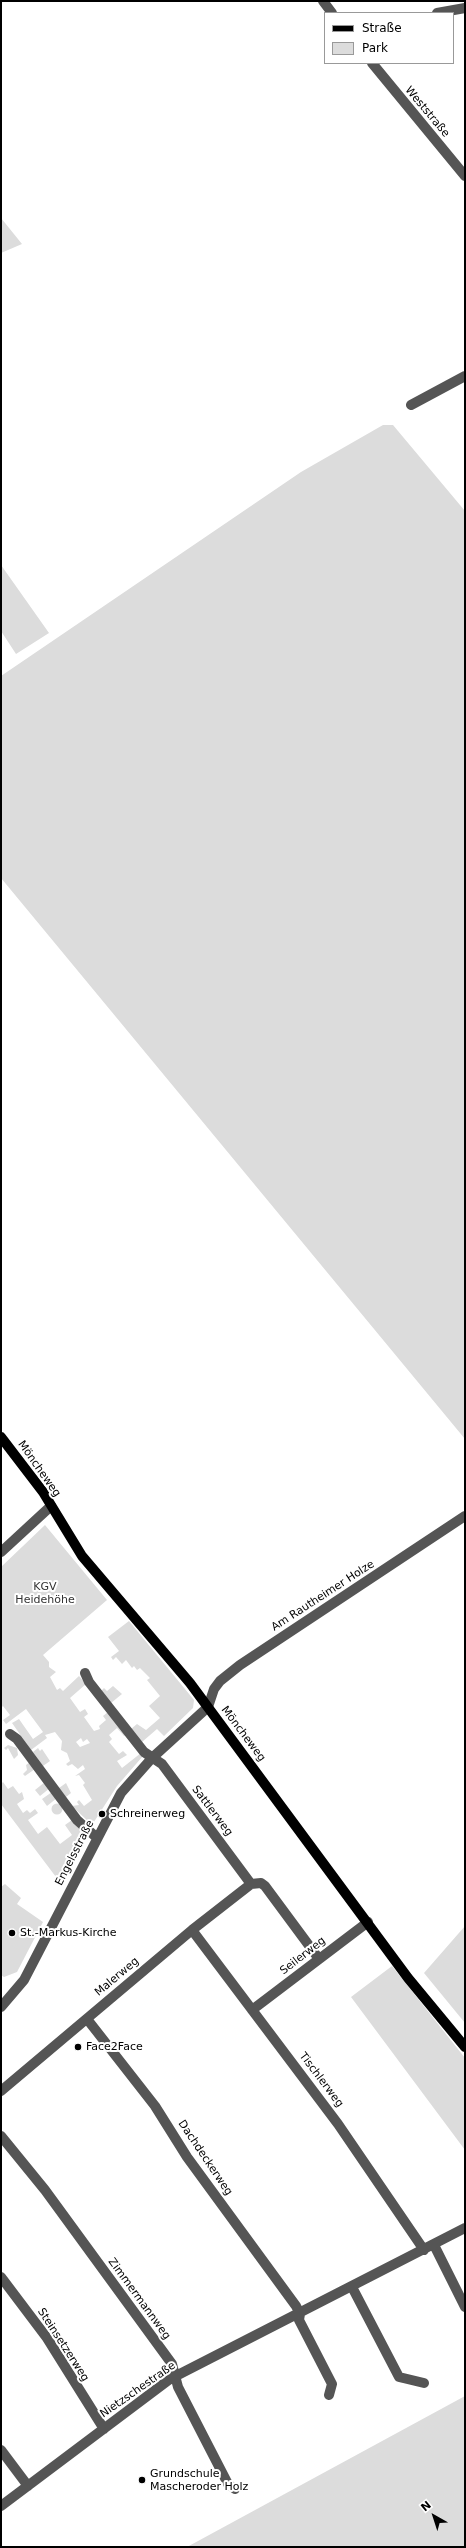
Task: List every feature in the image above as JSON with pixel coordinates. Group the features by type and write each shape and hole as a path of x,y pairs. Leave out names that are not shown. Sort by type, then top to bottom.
{"main road":[{"name":"Möncheweg","path":"1,1437 32,1475 82,1556 208,1708 408,1978 465,2048"}],"street":[{"path":"323,1 331,12"},
{"path":"442,12 465,8"},
{"name":"Weststraße","path":"373,64 465,176"},
{"path":"411,405 465,376"},
{"path":"1,1551 51,1506"},
{"name":"Am Rautheimer Holze","path":"208,1708 214,1689 220,1681 240,1665 465,1516"},
{"name":"Sattlerweg","path":"85,1673 89,1682 102,1700 144,1752 162,1764 251,1884"},
{"name":"Engelsstraße","path":"1,2007 24,1980 96,1837 120,1793 152,1758 208,1708"},
{"path":"10,1734 17,1739 77,1820 96,1837"},
{"path":"251,1884 261,1883 265,1886 319,1959"},
{"name":"Malerweg","path":"1,2091 192,1930 251,1884"},
{"name":"Seilerweg","path":"252,2010 368,1922"},
{"name":"Tischlerweg","path":"192,1930 354,2145 424,2250"},
{"name":"Dachdeckerweg","path":"87,2019 155,2106 187,2157 300,2314"},
{"name":"Zimmermannweg","path":"1,2136 118,2288 172,2364 177,2376 178,2387 228,2484 235,2488"},
{"name":"Nietzschestraße","path":"1,2506 177,2376 465,2228"},
{"path":"434,2245 465,2307"},
{"name":"Steinsetzerweg","path":"1,2277 47,2338 104,2429"},
{"path":"352,2287 399,2377 424,2383"},
{"path":"300,2314 299,2320 332,2384 329,2394"},
{"path":"1,2450 28,2486"}],"green space":[{"path":"1,218 22,244 1,253"},
{"path":"383,425 393,425 465,511 465,1439 1,878 1,676 301,472"},
{"path":"1,565 49,633 16,654 1,631"},
{"name":"KGV Heidehöhe","path":"45,1525 107,1600 43,1655 49,1662 49,1667 56,1672 50,1677 57,1690 60,1688 63,1691 79,1676 86,1684 70,1698 80,1712 85,1709 88,1714 84,1717 94,1731 100,1729 99,1726 106,1720 103,1716 108,1712 126,1735 124,1736 117,1728 109,1735 112,1739 109,1742 119,1754 123,1751 127,1755 117,1761 122,1768 141,1753 143,1756 117,1786 92,1825 72,1806 79,1805 77,1802 79,1800 84,1806 92,1800 83,1785 85,1783 79,1775 75,1776 85,1769 83,1765 78,1769 72,1764 68,1766 66,1764 70,1761 67,1753 61,1750 62,1741 55,1732 45,1735 47,1738 31,1750 12,1723 19,1719 33,1739 43,1732 26,1709 6,1724 3,1720 10,1715 3,1706 1,1708 1,1567","holes":["81,1738 83,1742 87,1739 90,1743 80,1747 76,1742"]},
{"path":"129,1621 194,1700 193,1708 164,1736 157,1729 142,1742 131,1729 137,1724 146,1730 160,1718 149,1706 160,1696 147,1680 150,1678 140,1668 137,1670 134,1666 132,1668 126,1660 122,1664 116,1657 113,1660 111,1657 119,1651 108,1637"},
{"path":"113,1686 122,1694 111,1703 101,1691 104,1688 107,1691"},
{"path":"8,1745 17,1748 18,1755 14,1759 8,1748 6,1750 4,1748"},
{"path":"38,1748 40,1751 42,1749 50,1761 43,1766 33,1752"},
{"path":"30,1762 35,1769 25,1776 23,1774 27,1770 26,1765"},
{"path":"3,1782 8,1789 13,1786 19,1794 22,1792 24,1799 17,1804 23,1813 27,1810 30,1813 35,1809 38,1813 28,1820 38,1834 47,1827 60,1844 72,1835 65,1825 72,1820 87,1836 62,1885 1,1804 1,1784"},
{"path":"45,1782 50,1788 40,1796 35,1790"},
{"path":"66,1783 71,1793 66,1797 59,1788"},
{"path":"52,1792 57,1798 47,1806 42,1799"},
{"path":"55,1804 59,1804 61,1805 61,1813 55,1814 52,1811 52,1807"},
{"path":"5,1884 21,1898 17,1904 43,1922 17,1972 4,1977 1,1975 1,1887"},
{"path":"465,1926 465,2023 424,1973"},
{"path":"392,1966 465,2058 465,2150 351,1997"},
{"path":"465,2396 465,2547 187,2547"}],"place":[{"name":"Schreinerweg","path":"102,1814"},
{"name":"St.-Markus-Kirche","path":"12,1933"},
{"name":"Face2Face","path":"78,2047"},
{"name":"Grundschule Mascheroder Holz","path":"142,2480"}]}
